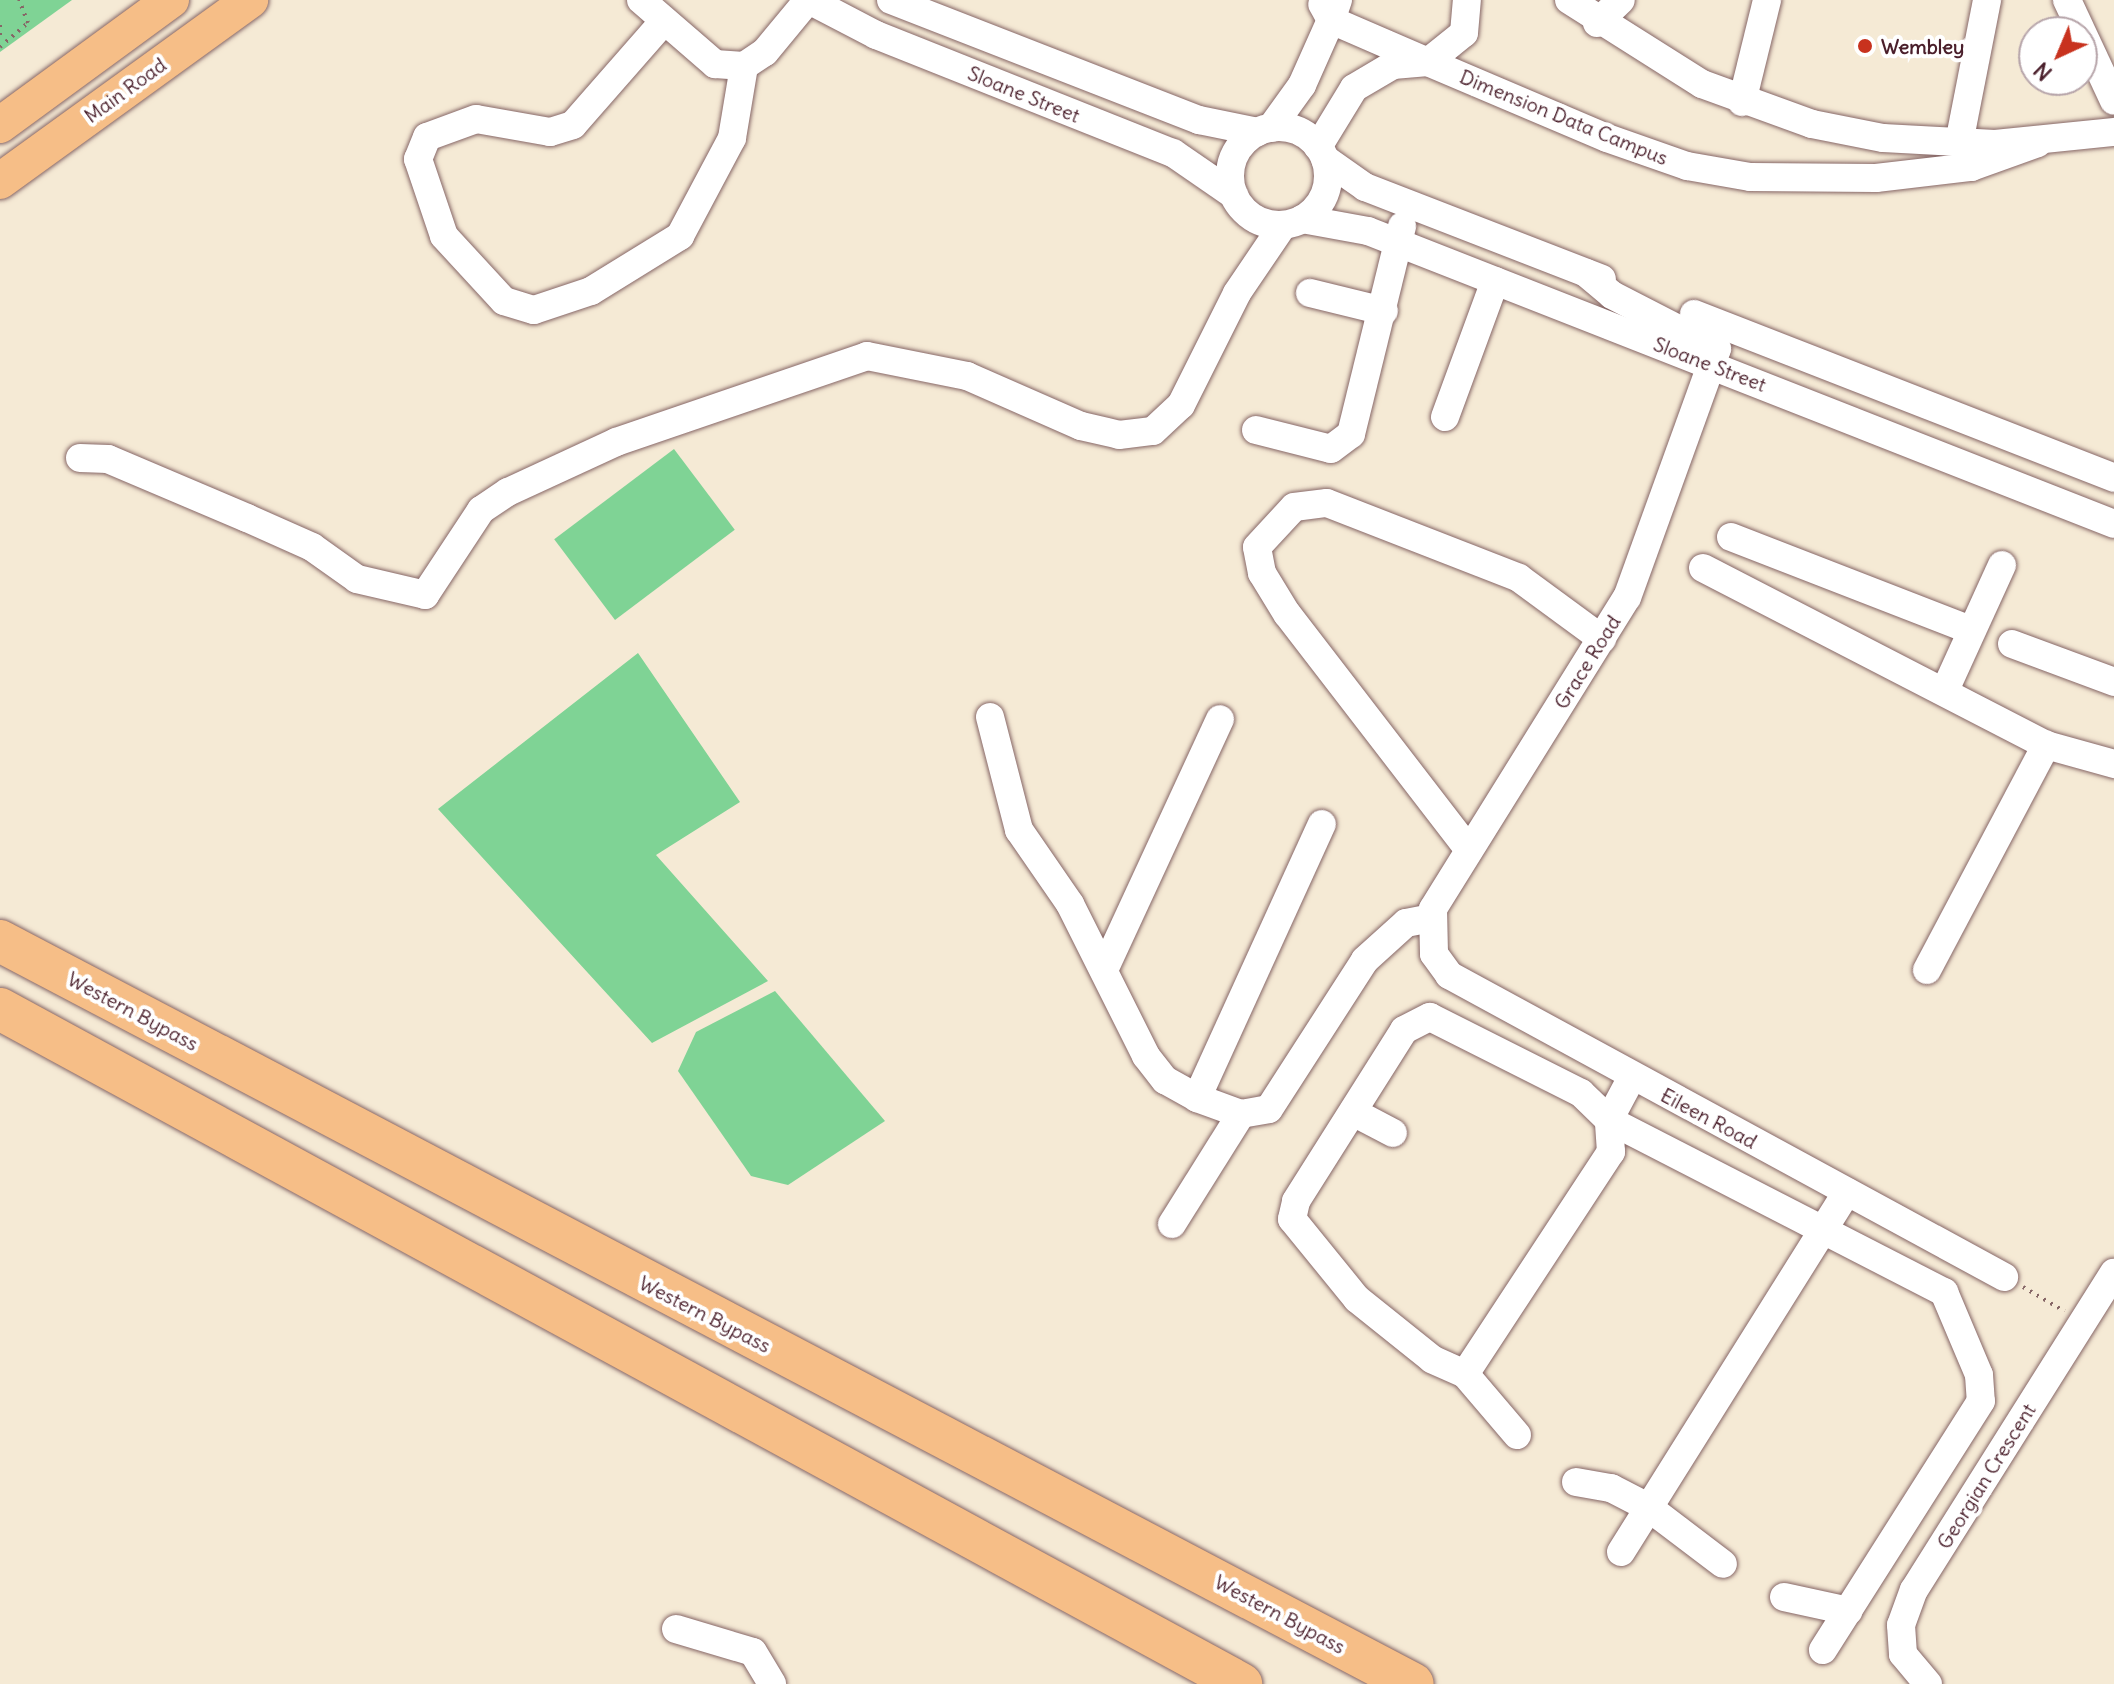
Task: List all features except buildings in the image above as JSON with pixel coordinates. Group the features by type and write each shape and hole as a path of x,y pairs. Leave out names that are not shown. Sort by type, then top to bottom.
{"highway":[{"name":"Western Bypass","path":"0,941 1413,1684"},
{"path":"0,1009 1241,1684"}],"main road":[{"path":"0,125 171,0"},
{"name":"Main Road","path":"0,181 250,0"}],"street":[{"path":"641,0 715,64 744,66 765,52 808,0"},
{"name":"Sloane Street","path":"808,0 876,35 1173,153 1240,204"},
{"name":"Sloane Street","path":"891,0 1199,120 1264,130"},
{"path":"80,458 108,459 247,518 312,547 357,579 425,595 481,510 508,492 616,442 867,356 967,376 1081,426 1119,435 1153,431 1181,405 1237,293 1292,222 1322,200 1321,153 1354,88 1393,65 1428,62 1464,33 1467,0"},
{"name":"Dimension Data Campus","path":"1569,0 1597,23 1742,102 1869,135 1959,143 2038,143 2114,132"},
{"path":"1597,23 1621,0"},
{"path":"1742,102 1767,0"},
{"path":"1959,143 1987,0"},
{"path":"2067,0 2114,101"},
{"path":"1237,293 1240,204 1236,152 1264,130 1302,85 1329,7"},
{"name":"Dimension Data Campus","path":"1329,7 1428,62 1607,138 1687,166 1750,177 1892,176 1971,167 2038,143"},
{"path":"664,21 573,125 550,132 476,119 427,137 418,159 444,236 504,301 534,310 591,291 680,236 732,138 744,66"},
{"path":"1264,130 1297,131 1321,153"},
{"name":"Sloane Street","path":"1321,153 1365,187 2114,478"},
{"path":"1256,430 1331,449 1342,445 1402,245 1402,201"},
{"path":"1240,204 1292,222"},
{"name":"Sloane Street","path":"1292,222 1402,245 2114,524"},
{"path":"1445,417 1496,281 1495,260 1459,224"},
{"path":"1586,273 1612,295 1714,342 1713,365"},
{"path":"1310,293 1384,311"},
{"name":"Grace Road","path":"1432,930 1469,850 1602,639 1647,551 1713,365"},
{"path":"1469,850 1287,614 1262,573 1257,547 1294,507 1327,503 1519,578 1602,639"},
{"path":"1731,537 1971,630"},
{"path":"1946,688 2002,565"},
{"path":"1703,568 1946,688 2046,745 2111,759"},
{"path":"2012,644 2114,682"},
{"path":"990,717 1014,819 1105,968 1154,1068 1197,1098 1241,1114 1274,1103 1365,960 1391,932 1432,930"},
{"path":"1105,968 1220,719"},
{"path":"1927,970 2046,745"},
{"path":"1197,1098 1322,824"},
{"name":"Eileen Road","path":"1432,930 1449,975 2004,1277"},
{"path":"1517,1435 1465,1374 1432,1359 1357,1299 1292,1219 1296,1201 1404,1030 1430,1017 1581,1093 1609,1120 1940,1288 1982,1390 1977,1412 1823,1650"},
{"path":"1465,1374 1611,1152 1609,1120 1632,1077"},
{"path":"1353,1112 1393,1133"},
{"path":"1172,1224 1241,1114"},
{"path":"1621,1552 1847,1192"},
{"name":"Georgian Crescent","path":"1928,1684 1903,1654 1901,1625 1914,1590 2096,1318 2112,1280"},
{"path":"1576,1482 1611,1488 1648,1507 1723,1564"},
{"path":"1784,1597 1849,1611"},
{"path":"676,1629 753,1652 772,1684"}],"path":[{"path":"0,47 28,23 19,0"},
{"path":"0,25 0,35"},
{"path":"2004,1277 2096,1318"}],"green space":[{"path":"0,0 72,0 0,52"},
{"path":"674,449 735,530 615,620 554,539"},
{"path":"638,653 740,802 656,855 768,981 652,1043 438,809"},
{"path":"775,991 885,1121 788,1185 751,1176 678,1071 696,1032"}],"place":[{"name":"Wembley","path":"1865,46"}]}
